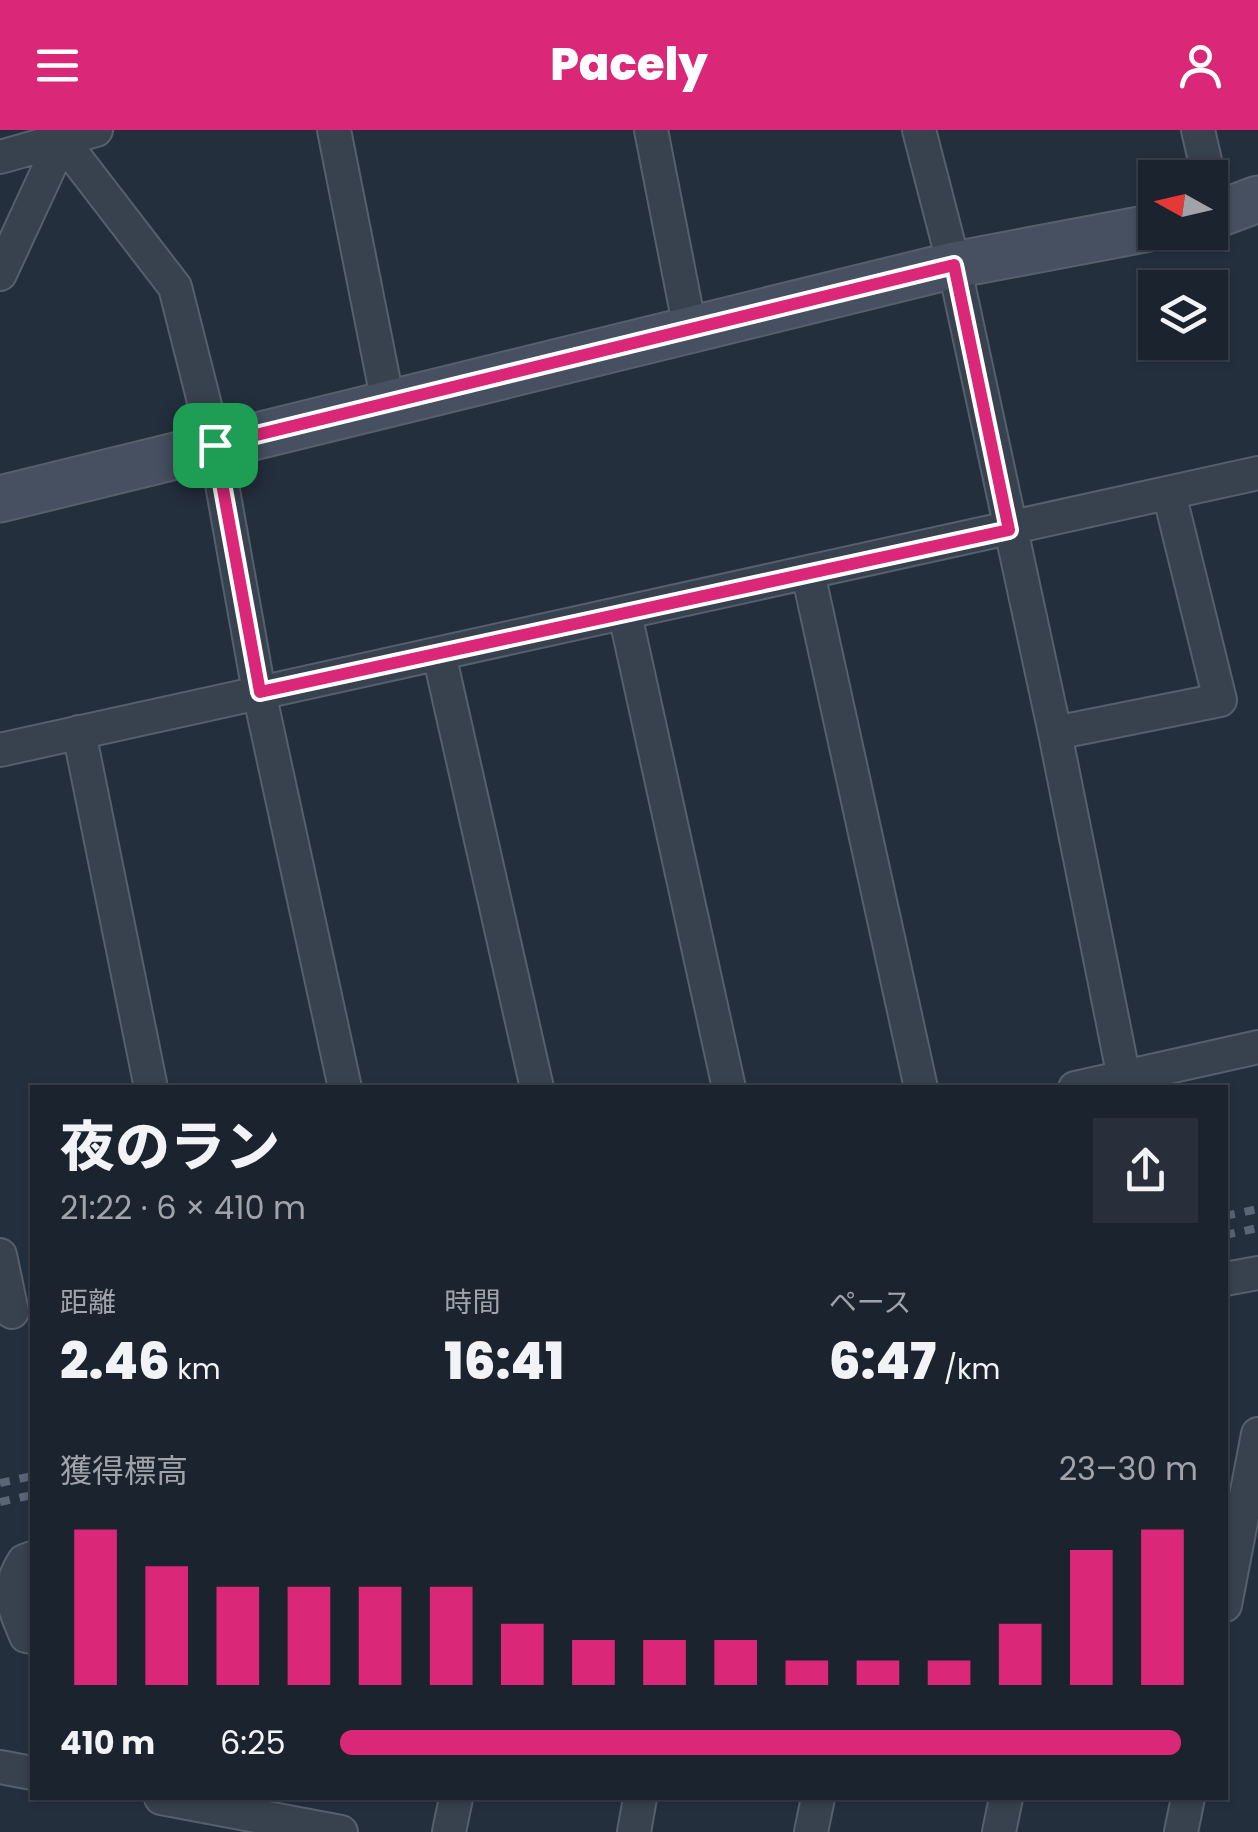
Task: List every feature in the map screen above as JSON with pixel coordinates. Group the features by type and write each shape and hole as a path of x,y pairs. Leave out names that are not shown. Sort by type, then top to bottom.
{"street":[{"path":"0,158 62,135 96,130"},
{"path":"334,130 388,403"},
{"path":"651,130 690,329"},
{"path":"920,130 954,265 1055,733 1125,1082"},
{"path":"1198,130 1208,160"},
{"path":"0,274 62,135"},
{"path":"62,135 175,287 215,445 260,692 345,1085"},
{"path":"0,499 954,265 1138,230"},
{"path":"0,750 1258,474"},
{"path":"1055,733 1220,700 1170,493"},
{"path":"808,573 921,1085"},
{"path":"626,614 728,1085"},
{"path":"439,654 536,1085"},
{"path":"80,732 150,1085"},
{"path":"1100,1085 1258,1047"},
{"path":"0,1255 15,1311"},
{"path":"1228,1278 1258,1273"},
{"path":"1228,1589 1258,1434"},
{"path":"30,1558 24,1560 11,1581 14,1607 26,1636 30,1637"},
{"path":"0,1767 30,1773"},
{"path":"172,1800 341,1832"},
{"path":"449,1832 456,1800"},
{"path":"634,1832 640,1800"},
{"path":"811,1832 818,1800"},
{"path":"999,1832 1006,1800"},
{"path":"1182,1832 1188,1800"}],"railway":[{"path":"1228,1215 1258,1209"},
{"path":"1228,1234 1258,1228"},
{"path":"0,1483 30,1476"},
{"path":"0,1502 30,1495"}],"route":[{"path":"954,265 1009,530 260,692 215,445 954,265"}]}
